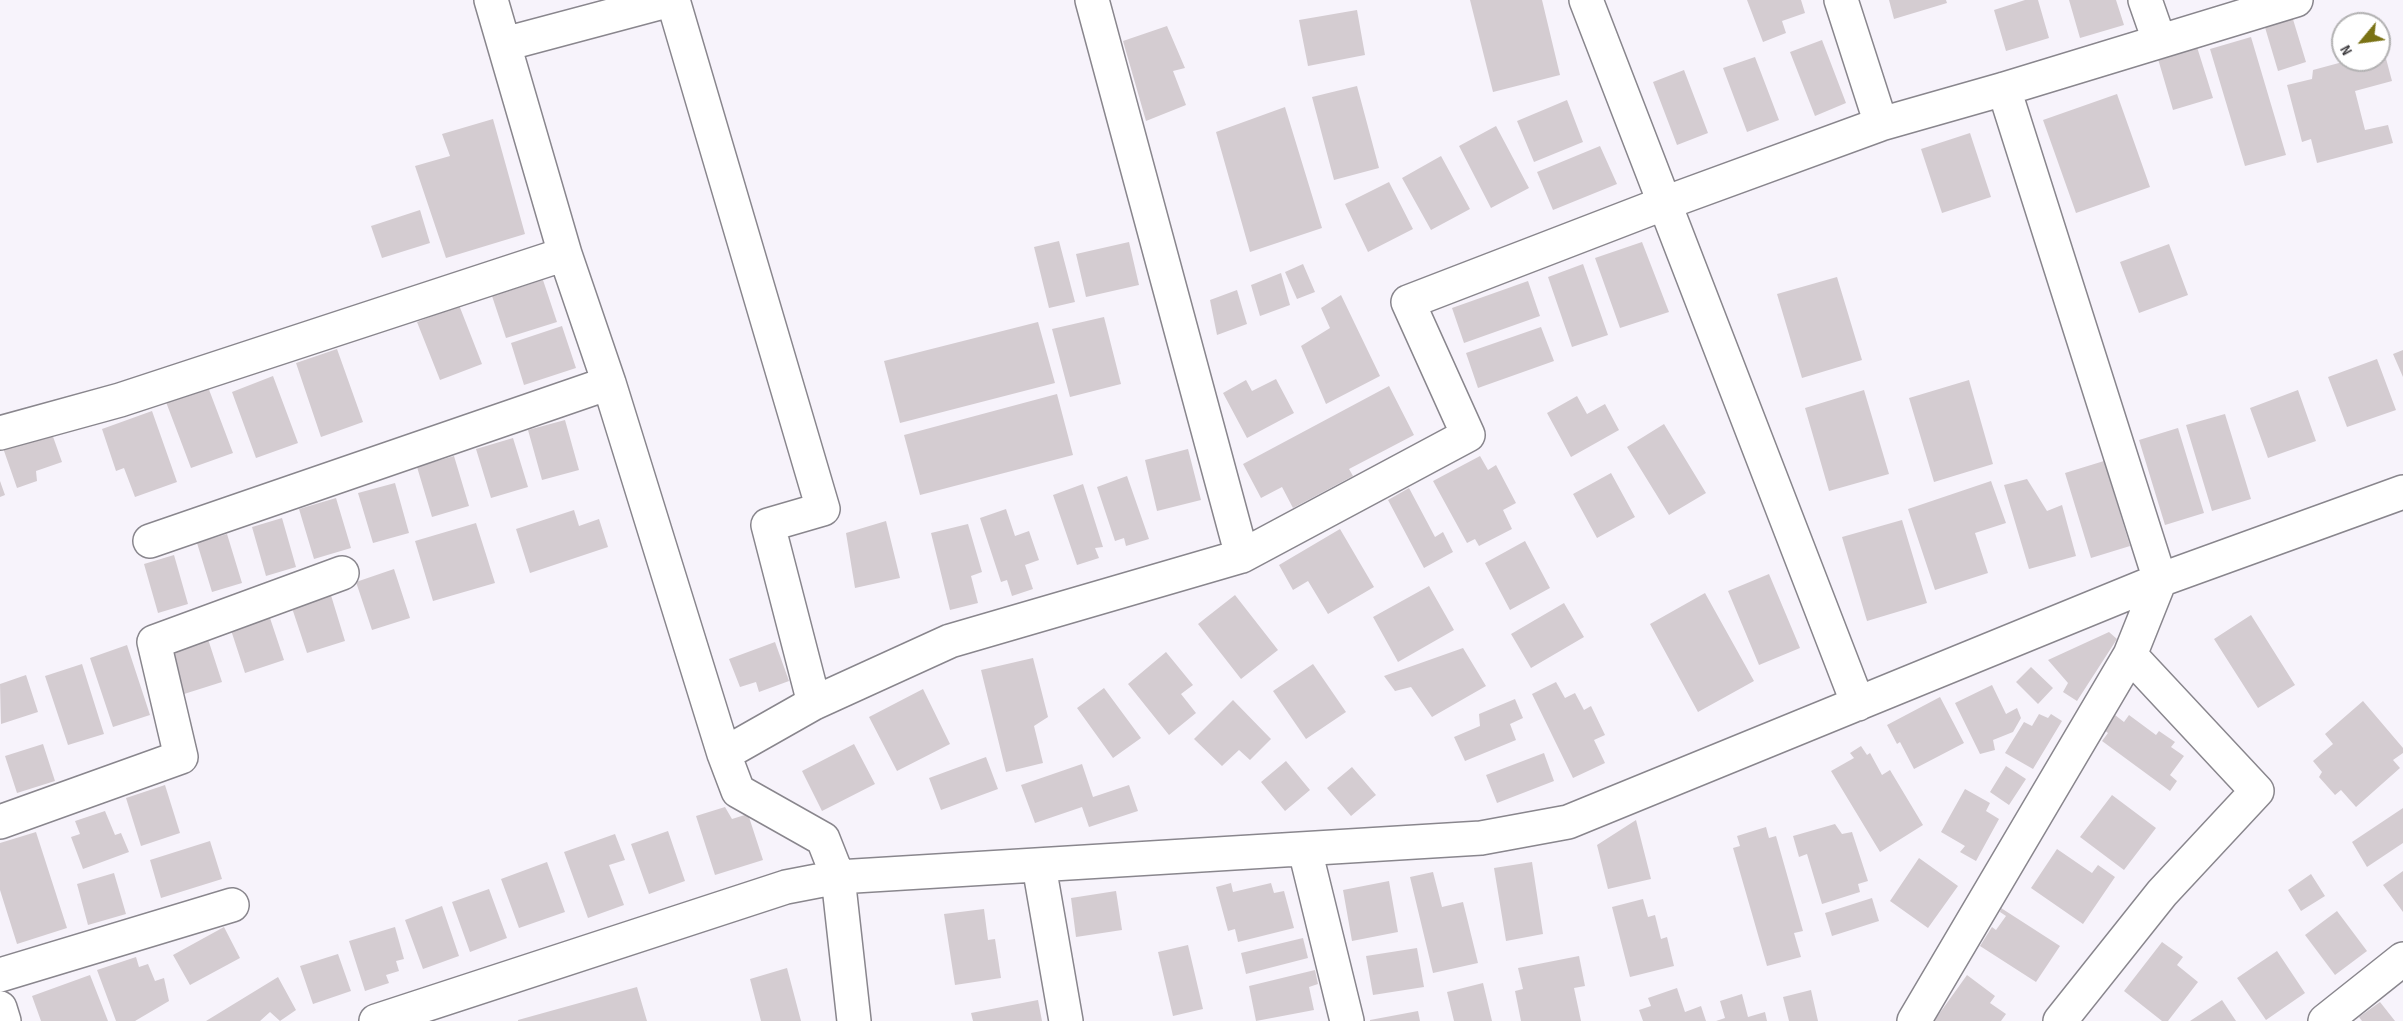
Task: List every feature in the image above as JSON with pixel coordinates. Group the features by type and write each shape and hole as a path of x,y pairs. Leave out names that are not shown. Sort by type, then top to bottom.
{"street":[{"path":"491,0 565,254 609,383 724,754 738,791 823,839 838,877 854,1021"},
{"path":"505,44 672,0 823,510 768,525 814,703"},
{"path":"1092,0 1242,556"},
{"path":"1586,0 1858,704"},
{"path":"1840,0 1881,124"},
{"path":"2145,0 2159,40"},
{"path":"724,754 814,703 950,641 1242,556 1468,435 1408,302 1665,203 1881,124 2296,0"},
{"path":"1914,1021 2130,655 2160,580 2004,89"},
{"path":"0,433 120,400 565,254"},
{"path":"150,541 609,383"},
{"path":"376,1021 786,888 838,877 1481,838 1568,822 2160,580 2403,492"},
{"path":"0,822 181,757 154,642 342,573"},
{"path":"2060,1021 2162,893 2257,791 2130,655"},
{"path":"1305,850 1347,1021"},
{"path":"1039,866 1066,1021"},
{"path":"0,975 232,905"},
{"path":"2325,1021 2403,959"},
{"path":"0,1008 4,1021"}],"building":[{"path":"1470,0 1542,0 1560,75 1493,92"},
{"path":"1747,0 1801,0 1805,13 1782,21 1786,33 1763,42"},
{"path":"1889,0 1946,0 1947,3 1894,19"},
{"path":"2025,0 2038,0 2049,38 2006,51 1994,10"},
{"path":"2069,0 2116,0 2124,25 2080,38"},
{"path":"1357,10 1365,55 1308,66 1299,20"},
{"path":"2292,16 2306,62 2278,71 2264,24"},
{"path":"1167,26 1185,68 1173,71 1186,105 1146,121 1123,41"},
{"path":"2251,37 2286,155 2245,166 2210,49"},
{"path":"1822,40 1846,103 1815,116 1790,52"},
{"path":"2197,47 2213,98 2173,110 2158,59"},
{"path":"1755,57 1779,120 1747,132 1723,68"},
{"path":"2331,65 2331,72 2390,72 2392,81 2355,91 2365,130 2388,125 2393,143 2317,163 2311,139 2302,142 2287,85 2312,79 2313,70"},
{"path":"1684,70 1708,133 1677,145 1653,82"},
{"path":"1357,86 1379,168 1334,180 1312,97"},
{"path":"2117,94 2150,187 2076,213 2043,120"},
{"path":"1567,100 1583,142 1534,162 1517,121"},
{"path":"1285,107 1322,228 1250,252 1216,132"},
{"path":"493,119 525,234 446,258 415,166 450,156 442,134"},
{"path":"1496,126 1529,188 1491,208 1459,146"},
{"path":"1970,133 1991,197 1942,213 1921,149"},
{"path":"1600,146 1617,184 1553,210 1537,172"},
{"path":"1441,156 1470,209 1431,230 1402,178"},
{"path":"1389,182 1413,229 1368,252 1345,204"},
{"path":"420,210 430,243 382,258 371,226"},
{"path":"1059,241 1075,302 1049,308 1034,247"},
{"path":"1129,242 1139,285 1086,297 1076,254"},
{"path":"1642,242 1669,312 1620,328 1595,258"},
{"path":"2169,244 2188,295 2139,313 2120,262"},
{"path":"1303,264 1315,292 1297,299 1285,272"},
{"path":"1583,264 1608,335 1572,347 1548,277"},
{"path":"1281,273 1290,305 1260,316 1251,285"},
{"path":"1837,277 1862,360 1802,378 1777,294"},
{"path":"543,280 557,322 506,338 492,296"},
{"path":"1528,281 1540,316 1464,343 1452,308"},
{"path":"1237,290 1247,324 1217,335 1210,300"},
{"path":"1341,295 1380,376 1326,404 1301,346 1330,328 1321,308"},
{"path":"459,305 482,364 440,380 417,322"},
{"path":"1104,317 1121,384 1070,397 1052,329"},
{"path":"1038,322 1055,383 900,423 884,361"},
{"path":"562,326 576,368 524,385 511,343"},
{"path":"1541,327 1554,361 1478,388 1466,353"},
{"path":"337,349 363,422 321,437 296,363"},
{"path":"2403,350 2403,377 2393,354"},
{"path":"2377,359 2396,410 2347,427 2328,377"},
{"path":"273,376 298,443 256,458 232,392"},
{"path":"1276,379 1294,413 1247,438 1223,393 1246,380 1252,391"},
{"path":"1969,380 1993,464 1934,482 1909,398"},
{"path":"1389,386 1414,435 1349,469 1353,476 1293,508 1282,487 1261,498 1243,464"},
{"path":"208,387 233,453 191,468 166,402"},
{"path":"1864,390 1889,474 1829,491 1805,408"},
{"path":"2298,390 2316,441 2268,458 2250,408"},
{"path":"1057,394 1073,455 920,495 904,435"},
{"path":"1577,396 1587,414 1605,404 1619,430 1571,457 1547,413"},
{"path":"152,411 177,482 135,497 124,468 116,471 102,429"},
{"path":"2225,414 2251,499 2212,511 2186,425"},
{"path":"565,420 579,470 542,480 528,430"},
{"path":"1664,424 1706,493 1669,515 1627,447"},
{"path":"2178,428 2204,513 2165,525 2139,440"},
{"path":"51,431 62,462 36,471 37,481 17,488 3,448"},
{"path":"513,438 528,487 491,498 476,449"},
{"path":"1188,449 1201,500 1157,511 1145,460"},
{"path":"454,456 469,506 432,517 417,467"},
{"path":"1480,456 1488,470 1496,465 1516,503 1503,510 1512,529 1479,546 1475,539 1467,543 1433,481"},
{"path":"2104,461 2130,546 2091,558 2065,473"},
{"path":"1611,473 1635,517 1597,538 1573,494"},
{"path":"1127,476 1149,539 1126,546 1124,538 1115,541 1097,487"},
{"path":"2027,479 2047,511 2062,505 2076,556 2029,569 2004,485"},
{"path":"0,481 5,495 0,497"},
{"path":"1991,481 2006,523 1975,533 1988,573 1935,590 1908,509"},
{"path":"395,483 409,533 373,543 358,493"},
{"path":"1083,484 1103,547 1095,548 1099,558 1077,565 1053,495"},
{"path":"1409,488 1435,537 1443,532 1453,552 1424,568 1388,500"},
{"path":"336,498 351,548 314,559 299,509"},
{"path":"1006,509 1015,536 1029,531 1039,560 1025,565 1033,589 1012,596 1007,580 1001,582 980,518"},
{"path":"574,510 579,526 599,519 608,547 530,573 516,529"},
{"path":"282,518 296,567 266,576 252,527"},
{"path":"1902,520 1927,603 1867,621 1842,537"},
{"path":"886,521 900,578 855,588 846,533"},
{"path":"476,523 495,583 433,601 415,541"},
{"path":"968,524 982,572 971,576 978,603 950,610 931,533"},
{"path":"1340,529 1374,587 1328,614 1308,581 1293,590 1279,565"},
{"path":"227,534 242,583 212,592 197,543"},
{"path":"1525,541 1550,588 1510,610 1485,563"},
{"path":"174,555 188,604 158,613 144,564"},
{"path":"394,569 410,618 372,630 356,582"},
{"path":"1769,574 1800,648 1759,665 1728,591"},
{"path":"1429,586 1454,630 1398,662 1373,617"},
{"path":"330,592 345,641 307,653 291,605"},
{"path":"1705,593 1754,681 1698,712 1650,624"},
{"path":"1235,595 1278,650 1241,679 1198,624"},
{"path":"1564,603 1584,637 1531,668 1511,634"},
{"path":"268,612 284,660 245,673 229,624"},
{"path":"2251,615 2295,685 2258,708 2214,639"},
{"path":"2109,632 2117,639 2077,701 2063,692 2068,683 2048,660"},
{"path":"206,633 222,682 184,694 168,645"},
{"path":"775,642 789,681 759,692 756,682 740,687 729,659"},
{"path":"127,645 150,715 113,727 90,658"},
{"path":"1463,648 1486,686 1432,717 1411,687 1395,691 1384,676"},
{"path":"1166,652 1193,685 1181,694 1196,713 1169,735 1128,684"},
{"path":"1033,658 1048,717 1034,726 1043,763 1006,772 981,670"},
{"path":"82,664 104,734 68,745 45,676"},
{"path":"1313,664 1346,712 1306,739 1273,691"},
{"path":"2031,667 2053,688 2038,704 2016,682"},
{"path":"26,675 38,712 1,724 0,684"},
{"path":"1556,682 1565,698 1575,693 1584,710 1591,706 1605,735 1594,740 1605,763 1573,778 1532,694"},
{"path":"1992,685 2006,714 2017,708 2021,718 2013,732 1993,740 1995,750 1980,754 1955,703"},
{"path":"1104,688 1141,738 1113,758 1077,708"},
{"path":"923,689 950,744 897,771 869,717"},
{"path":"1940,697 1964,743 1914,769 1900,742 1897,744 1887,725"},
{"path":"1515,699 1523,718 1510,724 1516,740 1465,761 1454,737 1480,726 1479,714"},
{"path":"1233,700 1271,739 1250,760 1239,750 1222,766 1194,739"},
{"path":"2363,701 2403,748 2403,753 2393,760 2400,768 2356,807 2341,790 2335,795 2319,777 2322,772 2313,761 2333,744 2325,734"},
{"path":"2039,714 2048,718 2051,714 2062,721 2033,769 2005,753 2024,722 2032,726"},
{"path":"2115,715 2124,722 2129,715 2156,735 2159,731 2175,742 2171,747 2184,756 2170,775 2177,781 2170,791 2102,741 2108,733 2104,730"},
{"path":"43,744 55,781 17,793 5,756"},
{"path":"854,744 875,784 822,811 802,771"},
{"path":"1861,746 1867,755 1870,753 1882,775 1890,770 1923,825 1880,852 1831,771 1854,758 1850,753"},
{"path":"1544,753 1554,781 1497,803 1486,775"},
{"path":"986,757 998,789 941,810 929,778"},
{"path":"1286,761 1310,790 1285,811 1261,782"},
{"path":"1082,764 1093,797 1129,785 1138,811 1089,827 1082,807 1035,823 1021,785"},
{"path":"2006,766 2026,779 2009,805 1990,792"},
{"path":"1352,767 1376,795 1351,816 1327,788"},
{"path":"165,785 180,833 141,846 126,798"},
{"path":"1965,789 1990,803 1986,811 1999,819 1976,861 1960,852 1965,846 1941,832"},
{"path":"2112,795 2156,828 2124,870 2080,837"},
{"path":"725,807 732,819 748,814 763,860 715,875 696,816"},
{"path":"2403,808 2403,843 2367,867 2352,842"},
{"path":"105,811 115,835 121,833 129,852 83,869 71,837 80,834 75,821"},
{"path":"1636,820 1651,879 1608,889 1597,845"},
{"path":"1835,824 1842,834 1852,832 1868,881 1858,884 1860,892 1822,904 1807,854 1799,857 1793,836"},
{"path":"1766,827 1769,838 1776,836 1803,931 1794,933 1801,957 1767,966 1733,848 1740,846 1737,836"},
{"path":"668,831 685,881 649,894 631,844"},
{"path":"36,832 67,928 17,944 0,890 0,843"},
{"path":"615,834 625,860 609,865 624,905 588,918 564,852"},
{"path":"210,841 222,879 161,898 150,860"},
{"path":"2057,849 2092,873 2098,865 2115,877 2083,924 2031,888"},
{"path":"1919,858 1958,886 1928,928 1890,901"},
{"path":"547,862 565,912 519,928 501,879"},
{"path":"1532,862 1543,934 1506,941 1494,868"},
{"path":"2403,871 2403,912 2383,885"},
{"path":"1433,872 1442,907 1463,902 1478,963 1433,973 1410,877"},
{"path":"114,873 126,914 88,925 77,884"},
{"path":"2311,874 2325,896 2301,911 2288,890"},
{"path":"1389,881 1398,932 1352,941 1343,890"},
{"path":"1231,883 1233,892 1271,883 1274,893 1284,891 1294,928 1238,942 1235,929 1228,931 1216,887"},
{"path":"489,889 507,938 470,952 452,902"},
{"path":"1116,891 1122,930 1076,937 1071,898"},
{"path":"1872,898 1879,921 1832,936 1825,913"},
{"path":"1643,899 1648,917 1655,915 1661,939 1667,937 1674,966 1630,977 1612,907"},
{"path":"442,906 459,956 423,969 405,920"},
{"path":"2001,908 2060,946 2036,982 1980,946 1992,927 1996,930 2006,916 2000,912"},
{"path":"984,909 988,940 995,939 1001,978 955,985 944,914"},
{"path":"2337,911 2367,951 2335,975 2305,935"},
{"path":"224,927 240,958 190,985 173,955"},
{"path":"395,927 404,959 396,961 399,971 386,975 389,983 365,991 349,941"},
{"path":"1303,938 1308,958 1246,974 1241,953"},
{"path":"2162,942 2183,957 2177,965 2198,982 2168,1021 2162,1021 2124,991"},
{"path":"1188,945 1203,1009 1173,1016 1158,952"},
{"path":"1417,948 1424,987 1373,995 1366,956"},
{"path":"2277,951 2305,993 2266,1020 2237,978"},
{"path":"338,954 351,991 313,1004 300,966"},
{"path":"1579,956 1585,986 1574,988 1581,1021 1521,1021 1515,991 1523,989 1518,968"},
{"path":"136,957 139,967 148,964 155,981 164,978 169,1001 135,1021 116,1021 97,970"},
{"path":"787,968 801,1021 761,1021 750,979"},
{"path":"1315,970 1318,984 1309,987 1314,1010 1256,1021 1249,986"},
{"path":"90,975 108,1021 41,1021 32,996"},
{"path":"1967,975 1995,996 1990,1003 2006,1014 2001,1021 1934,1021"},
{"path":"278,977 296,1010 280,1021 270,1012 260,1021 206,1021"},
{"path":"1483,983 1492,1021 1454,1021 1447,992"},
{"path":"637,987 647,1021 518,1021 518,1020"},
{"path":"1677,988 1685,1012 1701,1006 1706,1021 1643,1021 1639,1010 1651,1006 1648,998"},
{"path":"1811,990 1818,1021 1789,1021 1783,997"},
{"path":"1742,994 1748,1017 1765,1012 1767,1021 1716,1021 1725,1018 1720,1001"},
{"path":"1038,1000 1042,1021 973,1021 971,1013"},
{"path":"2222,1000 2236,1021 2190,1021"},
{"path":"2380,1002 2395,1021 2362,1021 2359,1017"},
{"path":"1418,1011 1420,1021 1370,1021 1370,1020"}]}
